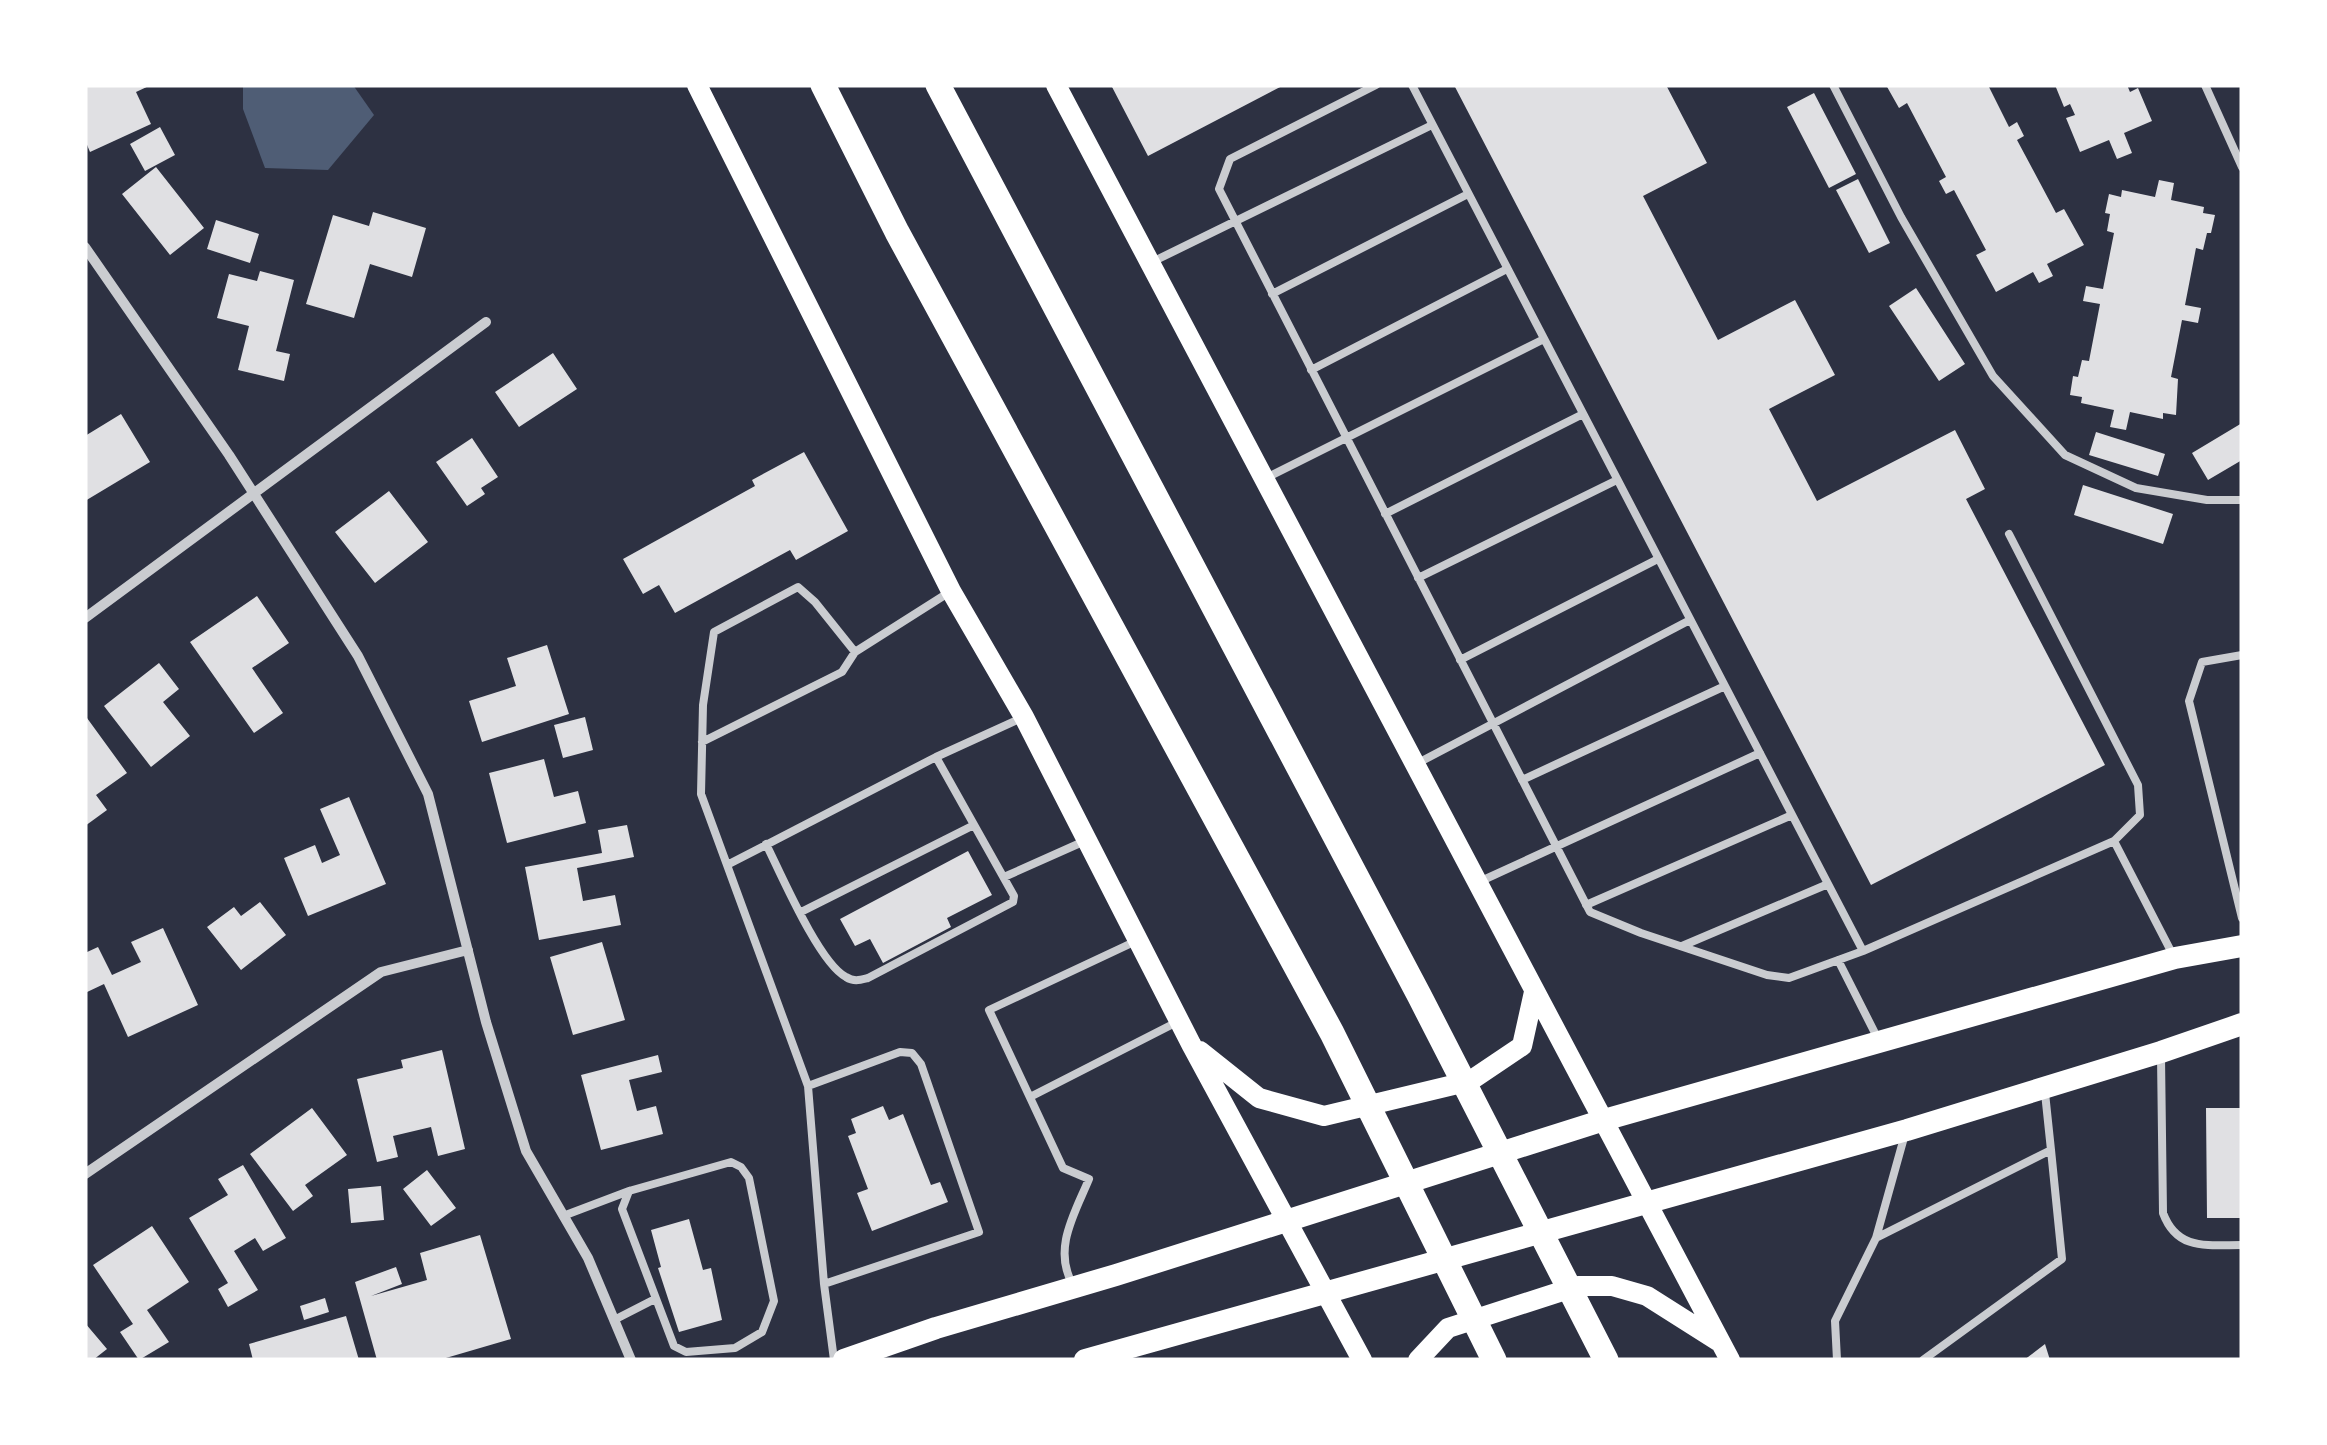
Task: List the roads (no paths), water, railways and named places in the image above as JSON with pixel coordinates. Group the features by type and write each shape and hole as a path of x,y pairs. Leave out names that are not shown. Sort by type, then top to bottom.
{"highway":[{"path":"822,85 1332,1034 1494,1360"},
{"path":"938,85 1419,995 1606,1360"}],"main road":[{"path":"698,85 950,591 1024,717 1180,1021 1278,1223 1325,1293 1362,1360"},
{"path":"1056,85 1725,1351"},
{"path":"844,1360 1604,1120 2175,958 2242,946"},
{"path":"1191,1044 1259,1098 1324,1116 1470,1081 1522,1046 1534,992"},
{"path":"1085,1360 1907,1130 2242,1024"},
{"path":"1418,1360 1448,1328 1578,1286 1612,1286 1647,1296 1725,1351"}],"street":[{"path":"85,246 358,656 428,794 526,1151 588,1258 631,1360"},
{"path":"85,618 486,322"},
{"path":"85,1174 381,972 468,950"}],"lane":[{"path":"1376,85 1230,159 1219,190 1590,912 1767,975 1790,978 1863,951 2114,842 2140,815 2138,785 2010,534"},
{"path":"1412,85 1863,951"},
{"path":"1834,85 1901,216 1993,376 2065,455 2136,488 2207,500 2242,500"},
{"path":"2205,85 2242,167"},
{"path":"1150,263 1432,125"},
{"path":"1272,294 1468,194"},
{"path":"1312,370 1507,269"},
{"path":"1264,479 1544,340"},
{"path":"1386,514 1583,414"},
{"path":"1418,578 1617,480"},
{"path":"1460,660 1658,558"},
{"path":"834,1360 808,1086 701,794 703,704 714,632 798,587 855,652"},
{"path":"702,742 842,672 855,652 950,591"},
{"path":"1416,764 1690,620"},
{"path":"2242,654 2202,662 2189,701 2242,918"},
{"path":"1522,780 1725,686"},
{"path":"727,865 936,757 1024,717"},
{"path":"1477,883 1760,754"},
{"path":"766,844 823,954 844,977 858,981 1013,902 1004,877 936,757"},
{"path":"1586,905 1792,815"},
{"path":"801,912 974,824"},
{"path":"1004,877 1087,840"},
{"path":"2114,842 2175,958"},
{"path":"2231,873 2242,870"},
{"path":"1682,946 1828,884"},
{"path":"1074,1286 1064,1261 1064,1240 1089,1179 1062,1168 990,1010 1138,940"},
{"path":"1838,960 1868,1044"},
{"path":"1032,1096 1180,1021"},
{"path":"808,1086 900,1052 912,1053 921,1064 979,1232 824,1284"},
{"path":"2161,1052 2164,1213 2169,1229 2199,1245 2242,1245"},
{"path":"1923,1360 2062,1259 2044,1088"},
{"path":"1837,1360 1835,1321 1876,1238 1907,1130"},
{"path":"1876,1238 2051,1150"},
{"path":"564,1216 628,1190 731,1162 749,1178 774,1301 762,1332 735,1348 686,1352 674,1346 622,1208 628,1190"},
{"path":"614,1320 655,1300"},
{"path":"735,1348 738,1360"}],"water":[{"path":"243,85 353,85 374,115 328,170 265,168 243,109"}]}
